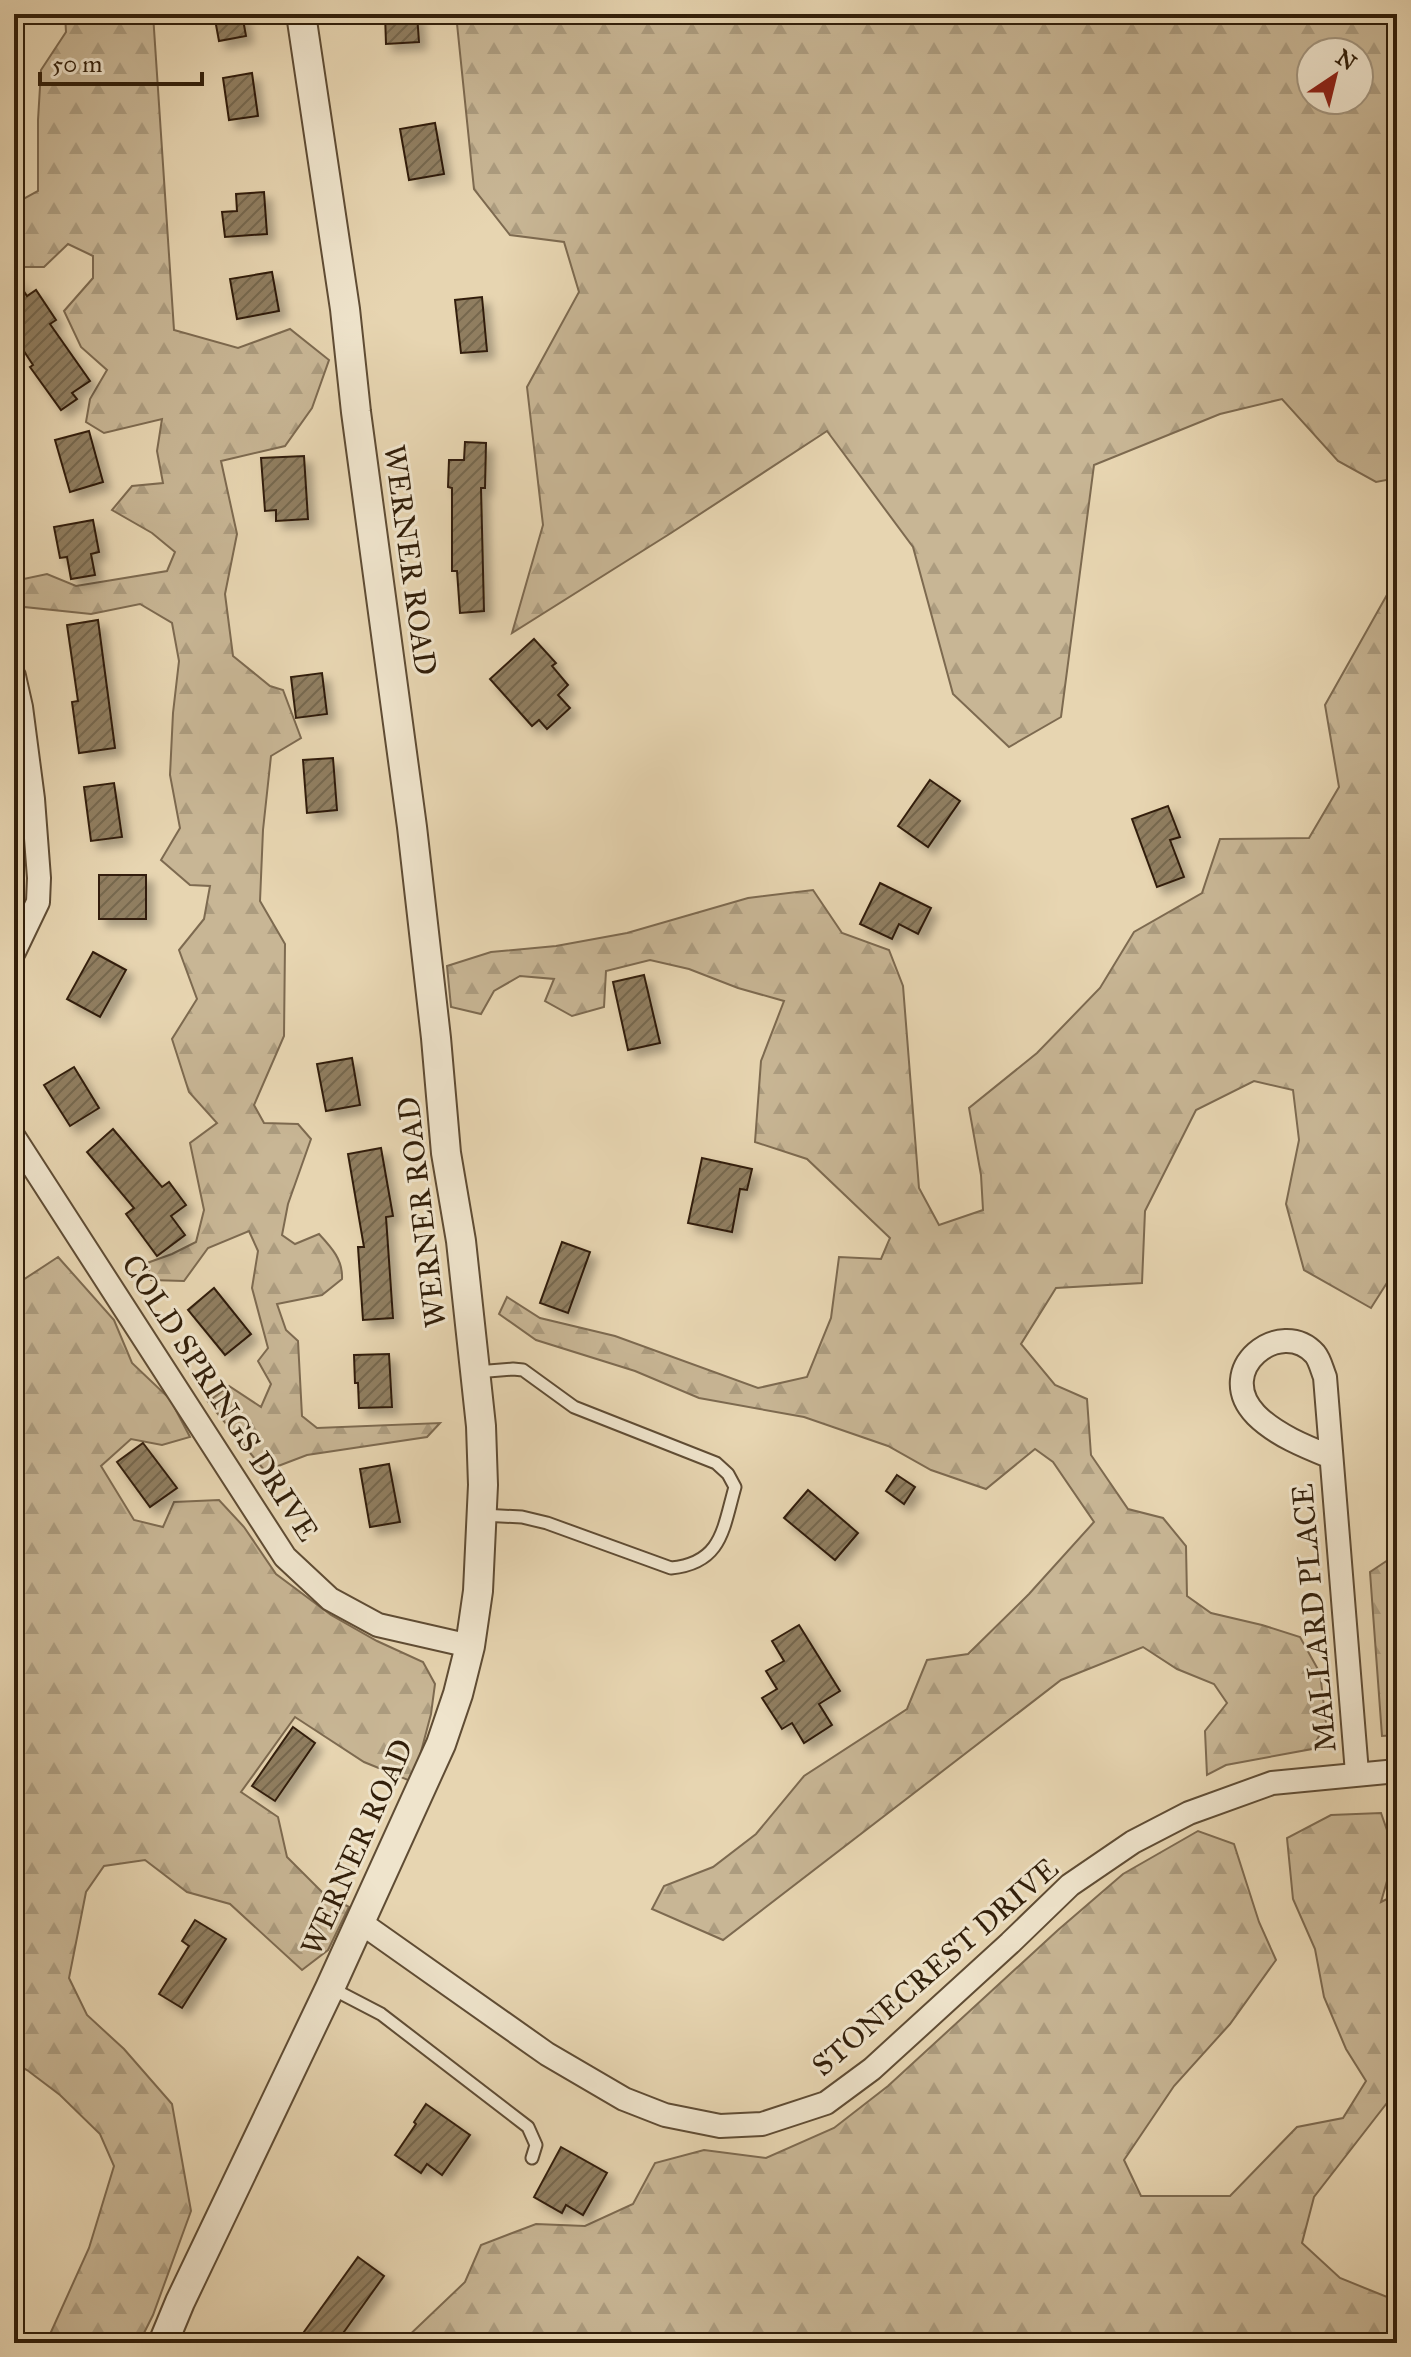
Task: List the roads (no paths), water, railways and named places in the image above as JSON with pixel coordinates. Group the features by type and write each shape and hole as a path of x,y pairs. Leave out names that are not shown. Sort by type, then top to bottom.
{"street":[{"name":"WERNER ROAD","path":"163,2343 441,1744 470,1646 478,1591 482,1515 481,1426 461,1241 446,1153 412,827 345,309 301,14"},
{"path":"14,676 33,799 39,878 38,902 14,952"},
{"name":"COLD SPRINGS DRIVE","path":"14,1137 285,1557 330,1599 378,1625 470,1646"},
{"name":"MALLARD PLACE","path":"1331,1457 1269,1426 1245,1400 1240,1387 1242,1373 1251,1358 1264,1348 1281,1340 1301,1344 1316,1355 1325,1377 1357,1773"},
{"name":"STONECREST DRIVE","path":"360,1922 547,2054 624,2099 665,2115 720,2126 762,2124 826,2103 860,2078 1070,1885 1133,1842 1189,1813 1272,1783 1397,1771"}],"lane":[{"path":"475,1372 523,1370 574,1407 716,1463 728,1474 735,1487 718,1545 704,1559 688,1566 671,1568 547,1523 522,1517 482,1515"},
{"path":"330,1988 381,2014 528,2127 536,2145 532,2158"}]}
